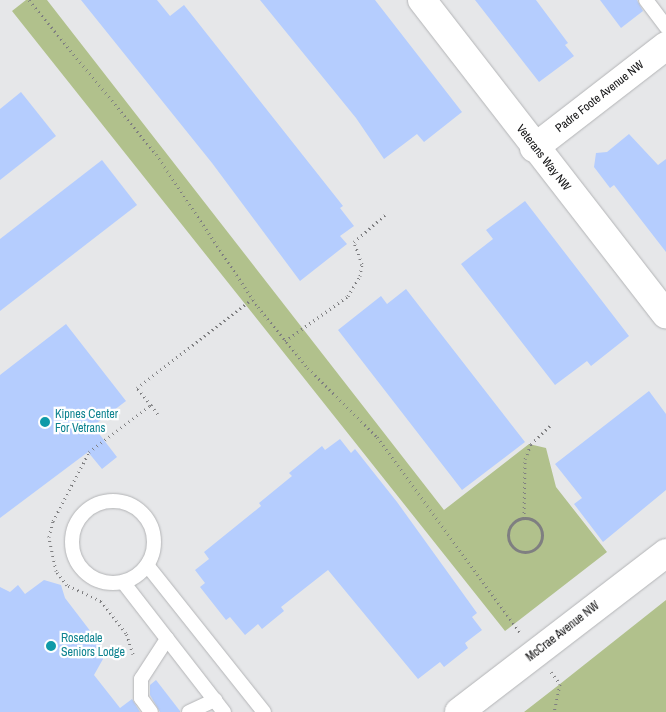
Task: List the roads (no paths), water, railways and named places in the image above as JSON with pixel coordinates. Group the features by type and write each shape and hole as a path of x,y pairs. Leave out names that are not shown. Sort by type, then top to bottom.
{"street":[{"name":"Veterans Way NW","path":"422,0 534,148 666,314"},
{"name":"Padre Foote Avenue NW","path":"534,148 666,46"},
{"name":"McCrae Avenue NW","path":"459,712 666,552"}],"lane":[{"path":"646,0 666,26"},
{"path":"117,501 140,512 153,532 152,554 148,565 123,582 97,581 77,564 72,538 83,514 93,506 117,501"},
{"path":"148,565 264,712"},
{"path":"123,582 224,712"},
{"path":"151,712 141,698 141,679 167,639"},
{"path":"189,712 215,700"}],"place":[{"name":"Kipnes Center For Vetrans","path":"45,422"},
{"name":"Rosedale Seniors Lodge","path":"51,646"}]}
